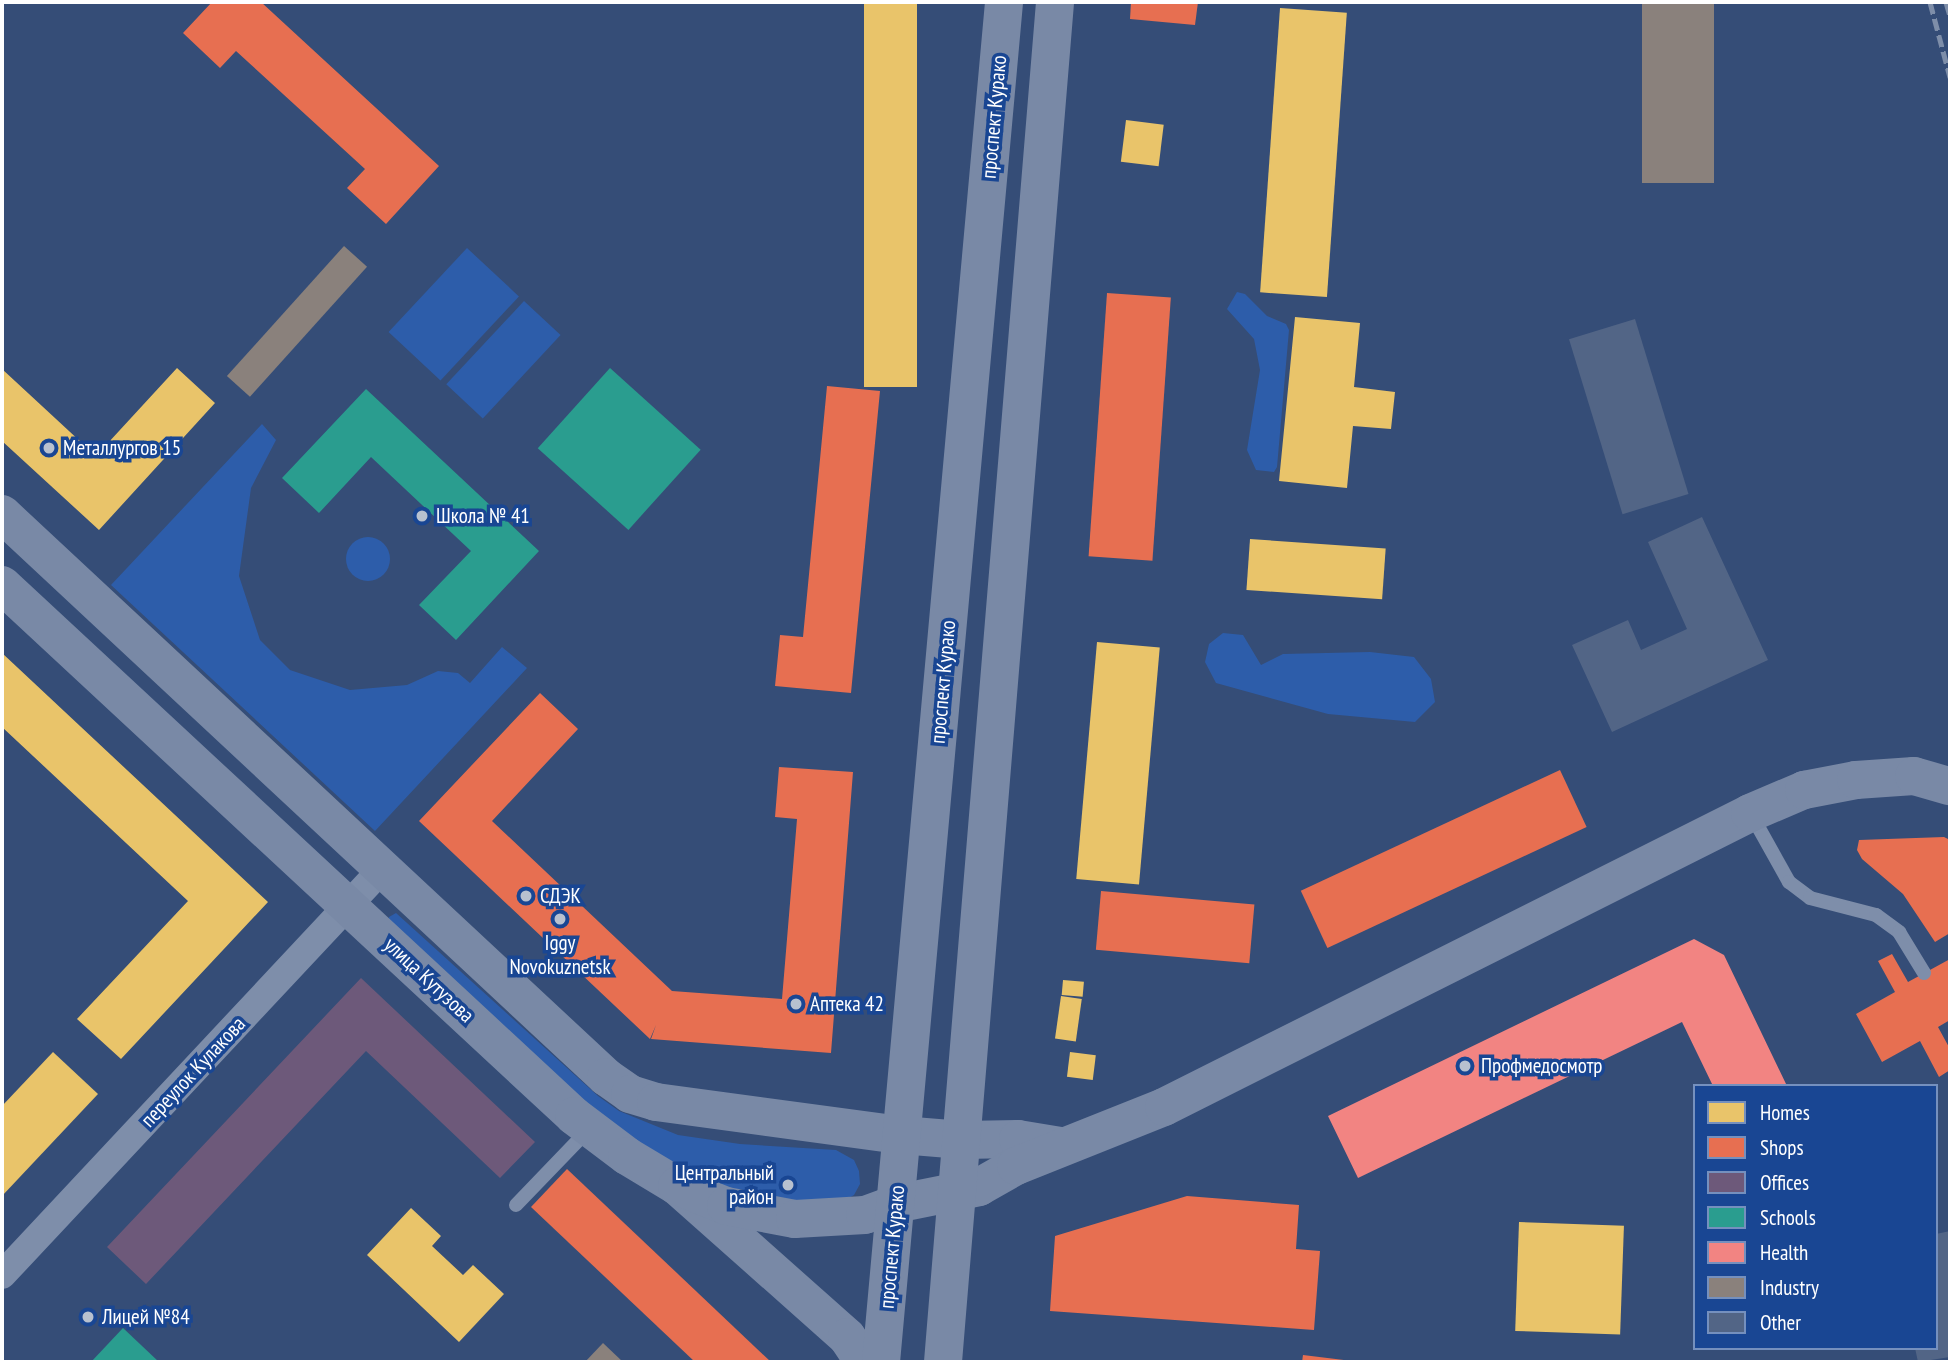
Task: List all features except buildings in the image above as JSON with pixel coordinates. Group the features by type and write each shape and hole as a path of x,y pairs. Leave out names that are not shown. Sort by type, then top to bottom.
{"main road":[{"name":"проспект Курако","path":"881,1362 1004,2"},
{"path":"943,1362 1055,2"},
{"path":"2,514 606,1077 630,1094 656,1102 901,1135 962,1140 1018,1139 1062,1146"},
{"name":"улица Кутузова","path":"2,585 590,1128 627,1156 677,1186 847,1337 864,1362"},
{"path":"677,1186 726,1206 796,1219 865,1215 895,1205 979,1187 1016,1166 1062,1146 1100,1135 1175,1101 1750,813 1804,790 1856,780 1914,776 1950,786"}],"street":[{"name":"переулок Кулакова","path":"2,1275 382,869"}],"lane":[{"path":"1750,813 1789,882 1810,898 1876,915 1899,932 1924,973"},
{"path":"516,1205 590,1128"}],"shaded area":[{"path":"467,248 519,296 440,381 389,332"},
{"path":"1237,292 1245,294 1267,316 1286,324 1289,330 1277,467 1274,472 1256,470 1247,450 1260,370 1254,339 1227,309"},
{"path":"524,301 561,335 483,418 446,384"},
{"path":"262,424 276,440 251,488 239,576 260,640 290,670 350,690 407,685 438,671 458,673 470,683 502,647 527,668 375,831 111,585"},
{"path":"368,537 384,543 390,559 384,575 368,581 352,575 346,559 352,543"},
{"path":"1223,633 1243,635 1261,665 1283,654 1370,652 1414,657 1431,679 1435,702 1415,722 1328,714 1216,683 1205,662 1209,644"},
{"path":"396,913 598,1096 619,1111 678,1135 740,1144 836,1150 854,1160 859,1171 860,1184 854,1195 840,1203 809,1205 721,1187 624,1141 387,924 389,917"}],"railway":[{"path":"1930,2 1950,77"},
{"path":"1946,2 1950,16"}],"place":[{"name":"Металлургов 15","path":"49,448"},
{"name":"Школа № 41","path":"422,516"},
{"name":"СДЭК","path":"526,896"},
{"name":"Iggy Novokuznetsk","path":"560,919"},
{"name":"Аптека 42","path":"796,1004"},
{"name":"Профмедосмотр","path":"1465,1066"},
{"name":"Центральный район","path":"788,1185"},
{"name":"Лицей №84","path":"88,1317"}]}
